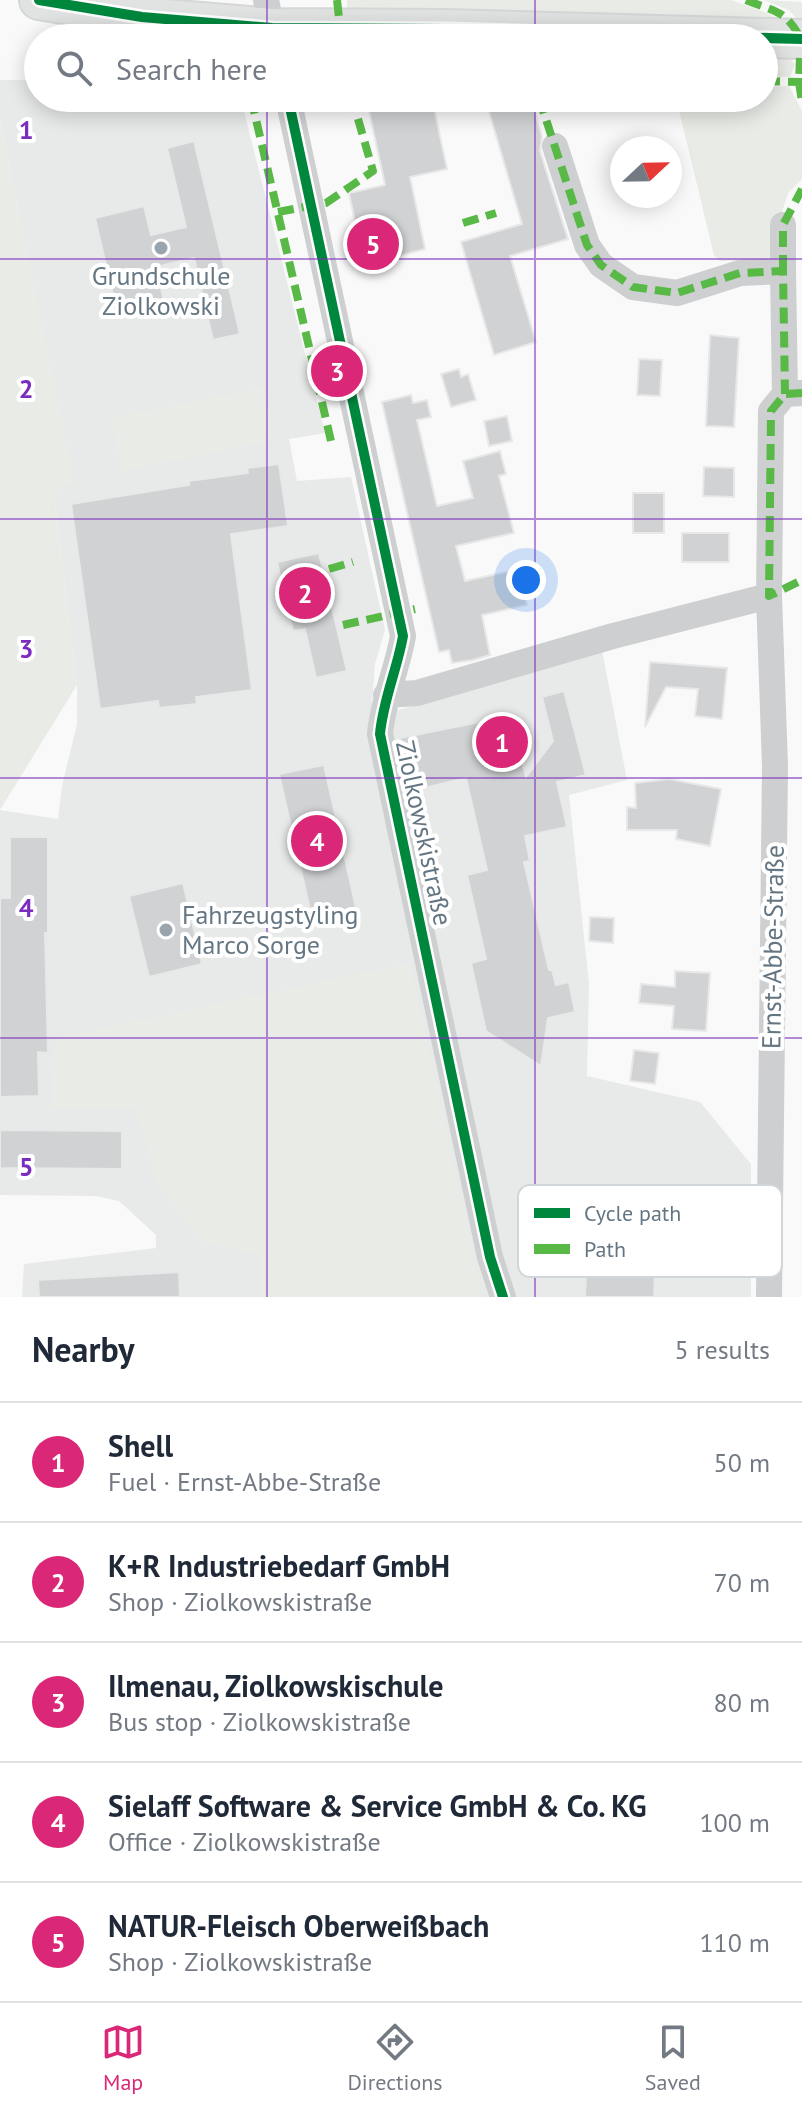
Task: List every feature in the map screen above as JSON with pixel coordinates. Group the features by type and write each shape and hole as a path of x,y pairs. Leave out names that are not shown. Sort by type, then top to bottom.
{"street":[{"path":"39,0 142,17 321,24"},
{"path":"778,38 802,39"},
{"name":"Ziolkowskistraße","path":"291,112 403,636 397,669 386,695 380,734 490,1257 503,1297"},
{"path":"555,146 587,245 601,265 633,287 677,293 740,273 783,271"},
{"path":"783,225 783,271 794,393"},
{"name":"Ernst-Abbe-Straße","path":"770,1185 775,766 769,596 771,411 794,393"},
{"path":"386,695 417,693 613,636 769,596"},
{"name":"Ernst-Abbe-Straße","path":"769,1277 769,1297"}],"shaded area":[{"path":"347,0 731,0 770,14 780,21 664,14 528,17 347,12"},
{"path":"764,0 802,2 802,25 789,10"},
{"path":"784,54 795,64 790,77 778,77 778,56"},
{"path":"0,80 24,80 24,112 244,112 325,433 289,439 297,481 351,477 385,630 375,664 371,718 602,650 627,780 569,795 589,984 587,1076 700,1102 751,1164 751,1185 518,1185 518,1277 751,1277 751,1297 22,1297 24,1264 156,1248 156,1235 119,1201 96,1196 0,1195 0,810 58,819 62,786 77,724 77,686 54,495 60,487 74,483 0,121"},
{"path":"778,86 789,86 802,111 802,179 788,193 776,231 775,251 767,260 720,261 714,255 679,112 778,112"},
{"path":"0,121 75,484 60,487 54,495 77,685 0,810"},
{"path":"263,387 274,440 122,471 111,418"},
{"path":"410,963 483,1297 260,1297 259,1254 203,1243 157,1183 135,1108 51,1109 55,1038"}],"building":[{"path":"369,112 435,112 447,169 410,177 425,249 364,265 349,193 385,185"},
{"path":"489,112 535,112 542,137 540,151 568,239 510,256 536,342 494,355 461,242 522,224"},
{"name":"Grundschule Ziolkowski","path":"194,141 240,334 213,340 194,258 156,267 164,301 117,312 95,218 144,206 151,235 186,227 167,148"},
{"path":"710,335 739,338 734,427 706,426"},
{"path":"639,359 662,360 660,396 637,395"},
{"path":"459,369 461,377 468,374 476,400 451,407 441,374"},
{"path":"411,395 413,403 427,400 431,417 417,420 437,506 473,498 463,461 500,451 506,474 499,476 514,533 456,546 465,581 519,569 527,605 482,615 490,655 473,660 452,663 449,650 439,652 382,402"},
{"path":"507,416 512,441 489,446 484,421"},
{"path":"279,464 288,526 231,534 252,690 196,697 197,704 159,708 158,701 100,709 71,504 189,485 189,481 248,473 247,468"},
{"path":"704,467 734,468 734,497 703,496"},
{"path":"633,493 664,493 664,533 633,533"},
{"path":"682,533 729,533 729,562 682,562"},
{"path":"319,553 347,671 316,678 305,629 293,631 277,562"},
{"path":"650,662 727,668 722,719 695,716 698,689 666,687 645,727"},
{"path":"564,691 586,775 557,782 567,827 525,836 530,861 524,862 549,970 552,970 556,985 569,982 575,1012 548,1018 541,1066 486,1031 471,963 486,959 467,875 487,870 466,778 412,791 400,738 510,716 526,777 553,741 542,697"},
{"path":"324,765 356,908 312,918 279,774"},
{"path":"669,779 721,789 710,846 676,839 677,830 627,830 627,807 636,808 635,783"},
{"path":"10,837 48,837 48,933 45,933 48,1053 38,1052 39,1096 0,1097 0,898 10,898"},
{"name":"Fahrzeugstyling Marco Sorge","path":"183,883 202,964 149,977 129,896"},
{"path":"590,917 614,918 613,943 589,941"},
{"path":"675,971 710,973 706,1031 672,1029 674,1006 639,1003 641,984 675,987"},
{"path":"634,1050 659,1053 655,1084 630,1081"},
{"path":"0,1130 122,1131 122,1169 0,1168"},
{"path":"179,1272 180,1297 39,1297 38,1280"},
{"path":"586,1277 655,1277 654,1297 585,1297"}],"marked path":[{"path":"337,0 340,24"},
{"path":"746,0 784,17 801,39"},
{"path":"800,58 802,102"},
{"path":"778,81 802,82"},
{"path":"254,112 331,441"},
{"path":"278,212 326,203 373,171 356,112"},
{"path":"544,112 587,245 601,265 633,287 677,293 740,273 783,271 785,394"},
{"path":"783,271 783,225 802,189"},
{"path":"463,223 496,213"},
{"path":"802,393 785,394 771,411 769,596 802,580"},
{"path":"329,569 353,562"},
{"path":"343,625 415,609"}],"cycle path":[{"path":"39,0 142,17 225,24"},
{"path":"778,38 802,39"},
{"path":"291,112 403,636 380,734 490,1257 503,1297"}],"place":[{"name":"NATUR-Fleisch Oberweißbach","path":"373,244"},
{"name":"Grundschule Ziolkowski","path":"161,248"},
{"name":"Ilmenau, Ziolkowskischule","path":"337,371"},
{"name":"K+R Industriebedarf GmbH","path":"305,593"},
{"name":"Shell","path":"502,742"},
{"name":"Sielaff Software & Service GmbH & Co. KG","path":"317,841"},
{"name":"Fahrzeugstyling Marco Sorge","path":"166,930"}]}
